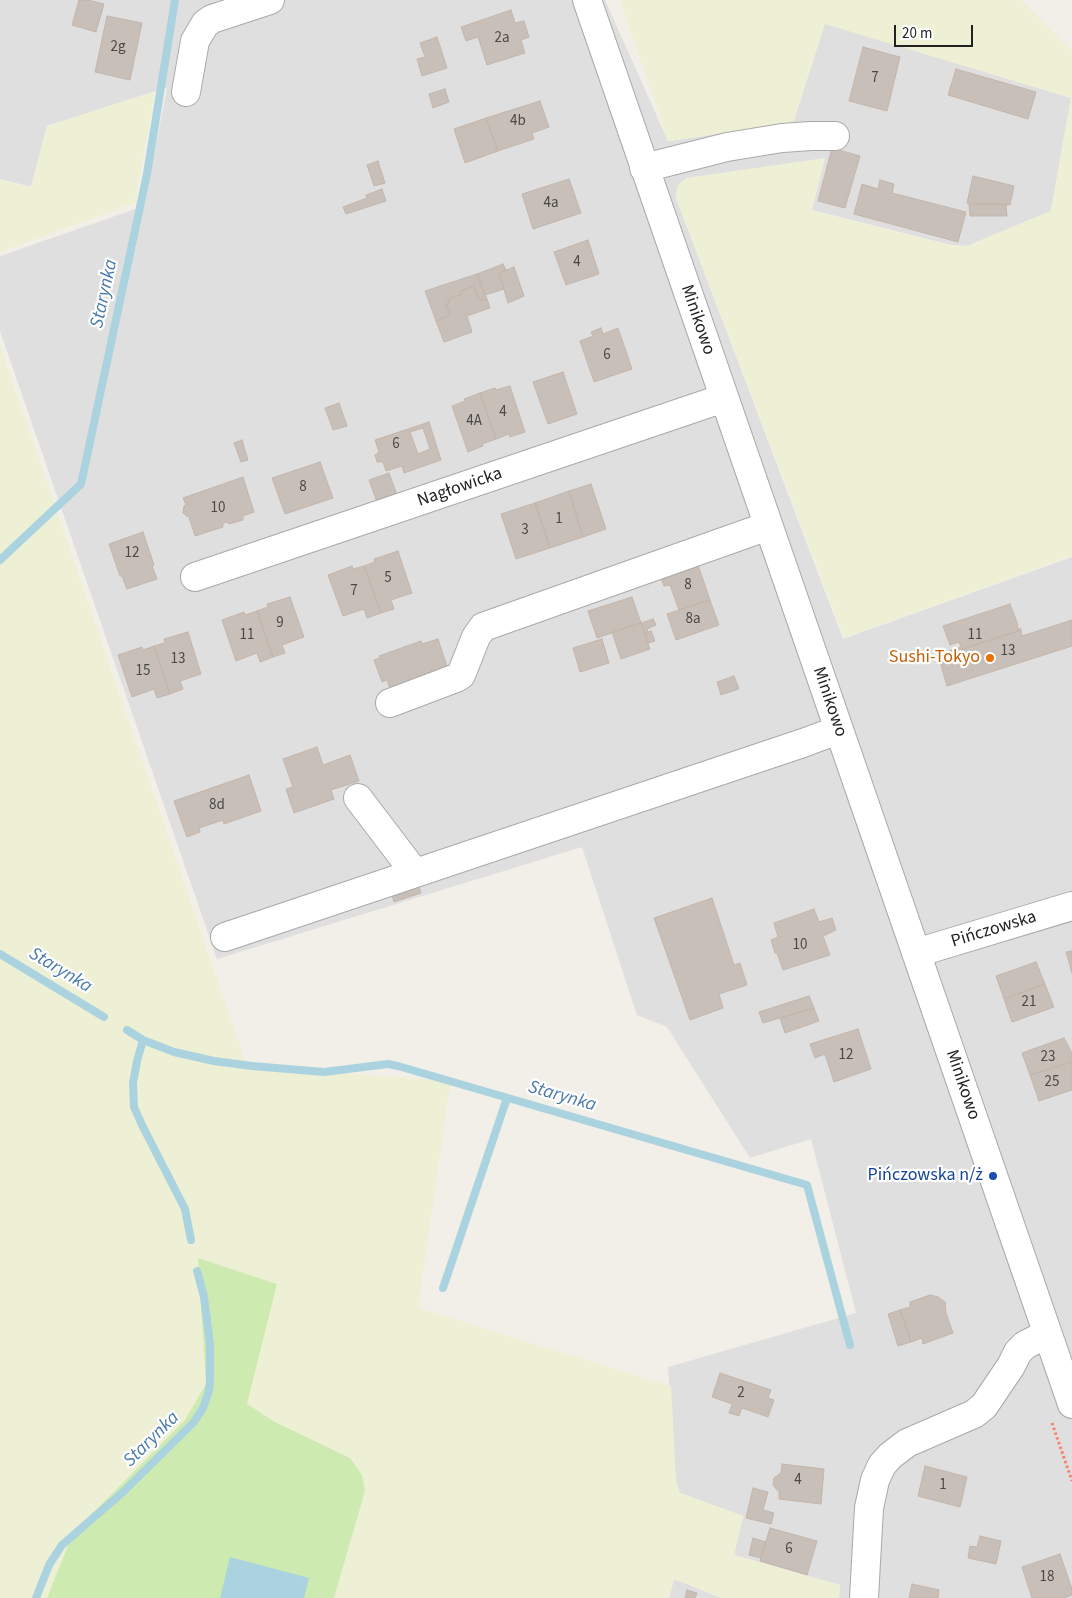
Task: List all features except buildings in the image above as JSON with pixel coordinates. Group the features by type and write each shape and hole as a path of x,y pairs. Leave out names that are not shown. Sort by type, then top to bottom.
{"street":[{"path":"186,92 195,41 205,24 270,0"},
{"name":"Minikowo","path":"587,0 1072,1404"},
{"path":"644,168 727,146 782,138 835,136"},
{"name":"Nagłowicka","path":"196,577 724,398"},
{"path":"390,703 456,678 461,674 476,637 483,627 768,526"},
{"path":"226,937 838,730"},
{"path":"358,798 415,873"},
{"name":"Pińczowska","path":"916,953 1072,906"},
{"path":"864,1598 869,1508 875,1480 882,1465 907,1443 974,1414 984,1406 1011,1366 1018,1352 1025,1345 1047,1334"}],"shaded area":[{"path":"0,0 605,0 668,141 793,123 825,23 1071,98 1051,211 967,246 951,245 812,210 825,158 676,198 843,639 1072,557 1072,1598 839,1598 840,1585 734,1555 743,1516 680,1493 676,1482 668,1367 856,1313 811,1139 750,1158 667,1027 637,1015 582,847 217,959 0,331 0,256 144,206 167,88 47,126 31,187 0,179"},
{"path":"674,1579 722,1598 669,1598"}],"green space":[{"path":"620,0 1021,0 1072,52 1072,556 844,638 676,198 677,186 686,178 825,158 812,210 951,245 967,246 1051,211 1071,98 825,24 793,123 668,141"},
{"path":"155,91 135,203 0,252 0,179 31,187 47,126"},
{"path":"0,345 247,1066 451,1081 418,1308 671,1386 676,1482 680,1493 743,1516 734,1555 840,1585 839,1598 722,1598 674,1579 669,1598 0,1598"},
{"path":"198,1258 277,1284 247,1404 275,1422 350,1458 362,1475 365,1491 334,1598 47,1598 73,1533 185,1420 206,1384"}],"water":[{"path":"230,1557 309,1578 304,1598 220,1598"}],"waterway":[{"name":"Starynka","path":"0,560 81,484 147,174 175,0"},
{"name":"Starynka","path":"0,954 104,1017"},
{"name":"Starynka","path":"127,1030 143,1040 133,1083 134,1107 185,1209 191,1240"},
{"name":"Starynka","path":"143,1040 174,1052 214,1061 252,1066 324,1072 388,1064 398,1066 807,1185 850,1345"},
{"path":"443,1288 507,1098"},
{"name":"Starynka","path":"36,1598 49,1565 62,1545 123,1492 194,1422 203,1408 210,1382 210,1344 204,1297 197,1271"}],"place":[{"name":"Sushi-Tokyo","path":"990,658"},
{"name":"Pińczowska n/ż","path":"993,1176"}]}
